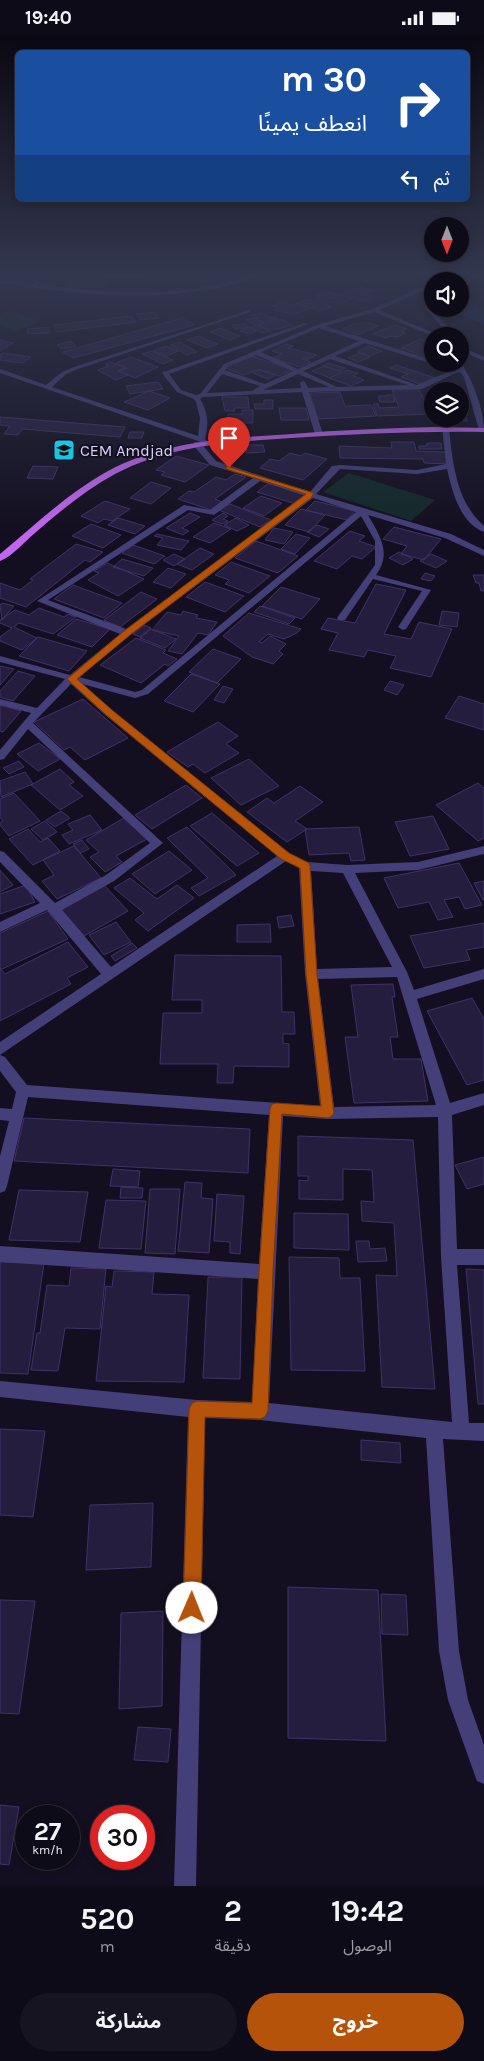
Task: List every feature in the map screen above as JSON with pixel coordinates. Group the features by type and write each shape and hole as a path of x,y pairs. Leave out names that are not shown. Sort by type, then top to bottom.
{"main road":[{"path":"0,558 79,494 111,473 157,454 201,442 385,429 484,430"}],"street":[{"path":"46,388 64,373 99,360"},
{"path":"200,360 165,373 179,391 199,397 305,390 422,387 452,372"},
{"path":"199,397 226,365 237,360"},
{"path":"275,360 339,389"},
{"path":"250,393 324,360"},
{"path":"341,360 422,387"},
{"path":"0,371 201,442 213,463 362,511 448,536 484,553"},
{"path":"220,371 266,386"},
{"path":"300,371 319,434"},
{"path":"462,372 484,430"},
{"path":"199,397 204,420 201,442"},
{"path":"445,429 450,466 458,499 466,513 484,530"},
{"path":"0,757 27,723 71,679 127,633 309,497 310,493 335,468 417,471 450,466"},
{"path":"127,633 41,601 187,507 211,513 260,477"},
{"path":"342,617 379,565 379,541 362,511"},
{"path":"0,659 135,695 145,692 362,511"},
{"path":"371,576 427,590 403,627"},
{"path":"71,679 108,712 285,856 305,866 347,869 418,866 484,850"},
{"path":"0,702 38,711"},
{"path":"0,927 51,906 110,878 157,843 27,723"},
{"path":"0,855 51,906 110,975"},
{"path":"0,1049 285,856"},
{"path":"305,866 311,974 328,1113"},
{"path":"347,869 401,972 445,1111 449,1257 461,1431"},
{"path":"311,974 401,972"},
{"path":"410,996 484,974"},
{"path":"0,1061 23,1091 328,1113 445,1111 484,1099"},
{"path":"0,1185 23,1091"},
{"path":"260,1411 276,1108"},
{"path":"0,1114 16,1115"},
{"path":"0,1254 266,1272"},
{"path":"449,1257 484,1257"},
{"path":"0,1389 197,1409 260,1411 434,1430 484,1432"},
{"path":"185,1886 197,1409"},
{"path":"434,1430 449,1651 458,1700 484,1774"}],"green space":[{"path":"349,473 435,500 411,521 323,492"}],"building":[{"path":"3,360 26,360 23,363"},
{"path":"123,360 140,360 158,367 135,378 119,371 127,368 116,363"},
{"path":"155,360 172,360 163,364"},
{"path":"242,360 265,360 292,370 279,376 259,369 244,375 225,368"},
{"path":"280,360 311,362 300,367"},
{"path":"111,362 125,368 118,371 128,375 116,380 97,370 109,366 105,364"},
{"path":"328,363 345,368 341,371 323,366"},
{"path":"396,365 435,378 424,382 422,385 401,377 408,374 390,368"},
{"path":"324,366 341,372 330,378 312,371"},
{"path":"259,370 275,375 268,379 253,373"},
{"path":"347,370 358,373 353,376 364,380 351,386 329,378"},
{"path":"158,382 163,389 130,394 126,386"},
{"path":"419,389 424,399 424,414 377,416 373,404 378,404 379,408 399,407 392,390"},
{"path":"149,391 170,398 148,410 124,402"},
{"path":"340,392 345,406 371,405 376,416 318,419 310,393"},
{"path":"393,395 395,402 380,402 378,396"},
{"path":"222,397 248,397 249,408 234,408 235,411 225,411"},
{"path":"264,400 273,400 273,409 255,409 254,404 264,404"},
{"path":"279,408 306,408 309,420 281,420"},
{"path":"242,410 253,410 253,423 228,423 228,414 243,414"},
{"path":"0,417 125,427 120,437 22,429 18,435 4,434 10,426 0,425"},
{"path":"130,432 144,432 142,438 128,438"},
{"path":"391,442 414,442 416,451 446,452 448,464 424,463 423,459 340,458 339,446 392,448"},
{"path":"427,443 441,443 442,449 419,449 419,446 427,446"},
{"path":"245,445 263,445 265,452 246,453"},
{"path":"290,453 301,456 305,453 327,459 303,480 260,468 270,459 279,461"},
{"path":"176,456 209,465 185,482 161,475 165,472 156,470"},
{"path":"33,466 58,467 53,479 27,478"},
{"path":"235,474 246,477 215,499 222,502 211,510 178,499 189,491 194,492 216,477 226,480"},
{"path":"151,482 171,488 151,504 130,498"},
{"path":"269,483 307,495 296,504 257,492"},
{"path":"261,496 282,503 264,516 243,508"},
{"path":"105,501 130,509 112,521 104,519 98,523 81,516"},
{"path":"315,501 355,511 347,520 306,510"},
{"path":"230,504 271,520 260,527 219,510"},
{"path":"301,509 325,515 309,532 285,525"},
{"path":"190,513 200,517 182,528 189,531 183,535 166,528"},
{"path":"223,513 228,516 223,519 228,521 222,524 212,520"},
{"path":"118,518 145,526 135,534 108,525"},
{"path":"236,518 249,525 237,531 224,525"},
{"path":"214,523 231,529 210,543 193,537"},
{"path":"91,524 121,535 103,548 72,536"},
{"path":"317,525 329,529 319,537 307,532"},
{"path":"394,527 441,539 424,560 401,554 407,546 383,539"},
{"path":"274,528 293,532 284,544 265,540"},
{"path":"350,531 365,536 359,541 376,547 362,559 352,556 337,569 314,561"},
{"path":"157,534 189,541 181,550 157,545 163,538 154,536"},
{"path":"296,534 310,538 295,554 281,549"},
{"path":"256,541 298,556 278,573 235,558"},
{"path":"76,544 103,552 90,562 85,560 26,607 0,598 0,583 20,590 33,580 30,579"},
{"path":"133,545 165,556 154,564 122,553"},
{"path":"200,548 214,554 192,570 177,564"},
{"path":"399,552 413,559 403,565 389,558"},
{"path":"174,554 185,559 174,566 163,560"},
{"path":"431,554 447,561 436,568 420,561"},
{"path":"122,559 153,568 144,576 113,567"},
{"path":"231,562 270,576 249,593 225,584 229,580 215,575"},
{"path":"107,563 144,579 118,596 88,580 99,573 94,571"},
{"path":"168,568 186,574 171,588 153,582"},
{"path":"425,573 435,576 431,581 421,579"},
{"path":"473,575 484,575 484,591 481,591 479,583 476,583"},
{"path":"205,582 244,596 225,612 186,597"},
{"path":"376,584 406,590 384,634 411,639 419,622 452,629 431,677 390,668 396,656 368,650 364,657 329,650 338,633 321,629 328,618 355,623"},
{"path":"73,585 122,603 104,618 54,599"},
{"path":"281,587 320,599 302,619 262,606"},
{"path":"141,592 157,599 120,627 104,620"},
{"path":"2,603 14,606 2,620 0,605"},
{"path":"260,606 295,618 289,624 254,612"},
{"path":"39,608 64,617 68,614 76,617 53,634 19,623 14,627 37,638 22,650 0,641 0,637 12,628 0,623 0,620 15,610 29,615"},
{"path":"183,611 198,615 196,618 217,622 208,635 198,633 182,654 168,651 179,636 152,630 167,612 181,615"},
{"path":"442,611 459,613 457,627 439,625"},
{"path":"249,613 301,629 284,639 268,634 259,642 262,643 270,636 286,644 279,651 283,654 273,664 252,657 223,636"},
{"path":"76,619 110,629 92,647 57,635"},
{"path":"144,625 151,628 140,637 133,634"},
{"path":"151,629 176,639 165,648 140,638"},
{"path":"38,637 87,651 69,671 19,656"},
{"path":"136,638 166,650 163,653 177,659 168,666 165,664 141,683 100,665"},
{"path":"213,649 241,659 217,683 189,672"},
{"path":"0,666 14,669 0,685"},
{"path":"18,671 35,676 13,701 0,697 0,691"},
{"path":"191,674 220,684 193,712 164,701"},
{"path":"390,681 404,685 397,695 384,690"},
{"path":"223,686 233,689 224,703 214,700"},
{"path":"459,696 484,704 484,730 445,718"},
{"path":"83,699 128,738 85,760 70,747 64,750 34,722"},
{"path":"0,705 21,711 3,732 0,731"},
{"path":"218,722 238,736 226,744 239,753 205,773 193,764 188,767 167,752"},
{"path":"39,743 60,759 38,771 17,754"},
{"path":"249,759 279,786 241,805 211,778"},
{"path":"19,761 24,767 9,774 3,768"},
{"path":"60,769 74,782 69,785 83,796 60,810 31,785"},
{"path":"25,772 33,784 1,797 0,781"},
{"path":"478,783 484,788 484,838 478,841 436,805"},
{"path":"186,785 202,798 152,829 135,815"},
{"path":"300,786 323,802 295,821 307,829 287,842 247,812 267,798 274,803"},
{"path":"14,793 40,821 9,836 0,825 3,821 0,817 0,799"},
{"path":"61,811 70,818 55,827 46,820"},
{"path":"212,813 259,853 237,866 190,826"},
{"path":"90,815 102,830 69,844 62,835 73,830 68,824"},
{"path":"433,816 449,849 410,856 395,822"},
{"path":"124,818 147,839 116,856 122,862 105,872 90,857 99,852 86,840"},
{"path":"45,821 57,832 43,840 31,829"},
{"path":"187,827 236,875 199,896 191,888 208,878 167,838"},
{"path":"359,827 365,860 351,861 349,853 309,855 305,829"},
{"path":"28,829 40,842 48,838 60,851 33,865 9,839"},
{"path":"82,840 89,849 80,853 73,844"},
{"path":"74,846 101,878 57,899 42,881 54,875 43,860"},
{"path":"169,851 192,870 155,894 132,874"},
{"path":"459,863 482,905 465,909 459,897 444,900 453,917 438,920 429,902 398,908 384,878"},
{"path":"0,870 13,885 0,892"},
{"path":"130,878 157,899 177,885 194,898 148,931 135,920 144,913 114,888"},
{"path":"484,881 484,900 483,900 474,883"},
{"path":"26,885 35,902 0,914 0,894"},
{"path":"104,885 128,911 84,936 60,908"},
{"path":"48,911 68,939 0,970 0,933"},
{"path":"291,915 294,926 279,928 277,917"},
{"path":"116,922 131,942 104,955 89,935"},
{"path":"484,923 484,947 466,950 470,960 424,968 410,936"},
{"path":"270,924 271,942 237,942 237,925"},
{"path":"68,942 88,967 67,978 71,984 0,1021 0,968 5,974"},
{"path":"132,943 137,948 115,961 111,956"},
{"path":"175,955 281,956 282,1012 294,1012 295,1034 283,1034 283,1043 289,1044 289,1067 234,1066 233,1083 217,1083 218,1064 160,1064 163,1013 202,1013 202,1000 172,1000"},
{"path":"393,984 395,997 392,997 398,1037 390,1037 393,1059 421,1059 428,1101 354,1103 345,1037 358,1037 351,985"},
{"path":"472,998 484,1019 484,1080 467,1085 427,1011"},
{"path":"24,1118 250,1129 248,1173 14,1161"},
{"path":"298,1136 413,1140 435,1389 382,1387 376,1275 397,1276 394,1223 362,1221 361,1201 374,1202 372,1170 343,1169 343,1200 299,1199 299,1180 308,1181 308,1176 298,1176"},
{"path":"484,1157 484,1184 467,1189 455,1165"},
{"path":"113,1169 140,1171 138,1187 110,1186"},
{"path":"185,1182 202,1183 201,1198 213,1199 209,1253 178,1251"},
{"path":"121,1187 143,1188 142,1198 120,1198"},
{"path":"150,1189 180,1189 175,1254 145,1253"},
{"path":"19,1190 88,1192 80,1242 9,1240"},
{"path":"217,1194 244,1196 240,1254 230,1253 230,1242 214,1241"},
{"path":"106,1200 146,1201 141,1249 99,1248"},
{"path":"294,1213 348,1214 349,1250 294,1248"},
{"path":"356,1241 369,1241 370,1249 385,1248 387,1261 358,1262"},
{"path":"289,1257 339,1258 340,1278 360,1278 365,1371 291,1370"},
{"path":"0,1262 44,1263 28,1374 0,1373"},
{"path":"71,1268 106,1269 100,1329 65,1328 58,1371 31,1370 37,1333 40,1333 47,1285 69,1286"},
{"path":"466,1269 484,1270 484,1404 478,1404"},
{"path":"114,1271 154,1272 152,1294 189,1295 184,1382 96,1381 106,1286 112,1287"},
{"path":"208,1277 242,1277 240,1379 203,1378"},
{"path":"0,1429 45,1431 33,1517 0,1515"},
{"path":"361,1440 400,1443 401,1463 361,1460"},
{"path":"153,1503 151,1567 86,1570 90,1505"},
{"path":"288,1587 378,1590 386,1741 288,1738"},
{"path":"381,1594 406,1595 408,1635 382,1634"},
{"path":"0,1600 35,1601 19,1714 0,1713"},
{"path":"163,1611 162,1706 119,1709 121,1613"},
{"path":"138,1727 171,1729 168,1762 134,1760"},
{"path":"0,1805 15,1807 15,1830 9,1865 0,1864"}],"place":[{"name":"CEM Amdjad","path":"64,450"}],"route":[{"path":"192,1608 197,1409 260,1411 276,1108 328,1113 311,974 305,866 285,856 108,712 71,679 127,633 309,497 310,493 229,468"}]}
